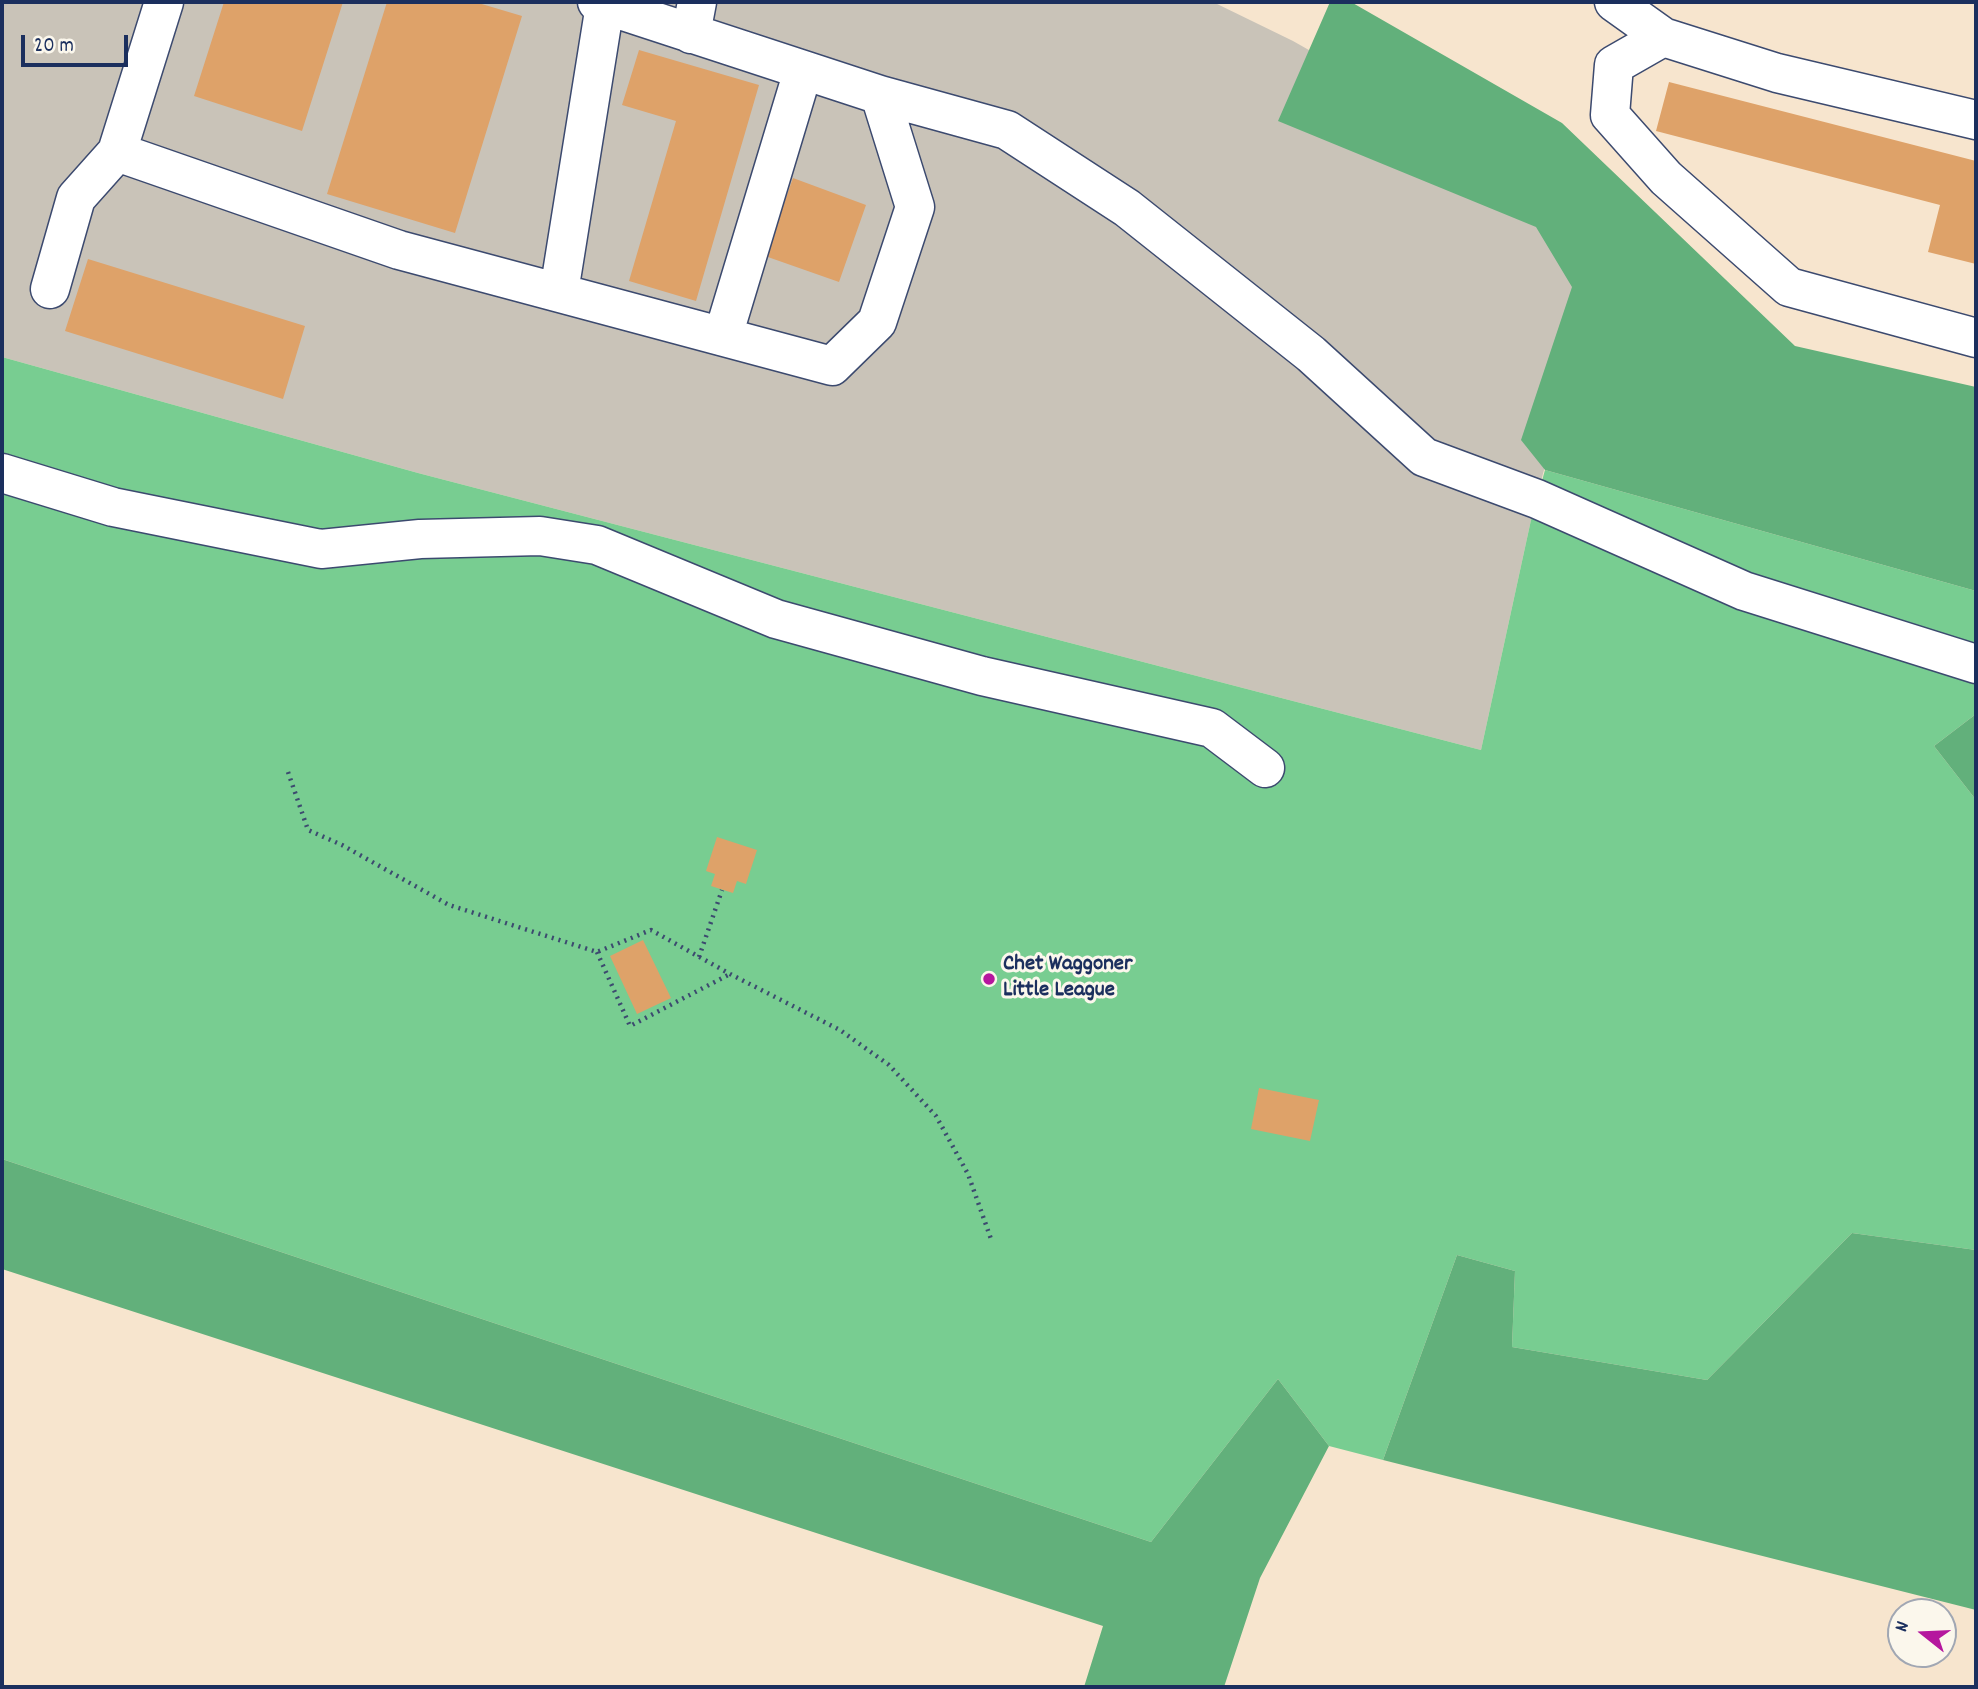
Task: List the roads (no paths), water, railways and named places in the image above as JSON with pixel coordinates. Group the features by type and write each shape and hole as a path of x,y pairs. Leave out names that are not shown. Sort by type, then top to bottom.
{"lane":[{"path":"50,289 76,198 117,152 164,2"},
{"path":"1614,2 1663,37 1777,73 1976,120"},
{"path":"559,292 601,4 694,18 803,71 1007,130 1127,208 1311,354 1424,457 1537,499 1744,591 1976,664"},
{"path":"1663,37 1614,65 1610,115 1666,178 1789,287 1976,338"},
{"path":"723,336 803,71"},
{"path":"117,152 399,250 832,366 877,322 915,207 880,95"},
{"path":"2,473 114,507 321,549 420,539 540,536 597,545 776,619 982,676 1212,728 1265,768"}],"place":[{"name":"Chet Waggoner Little League","path":"989,979"}]}
